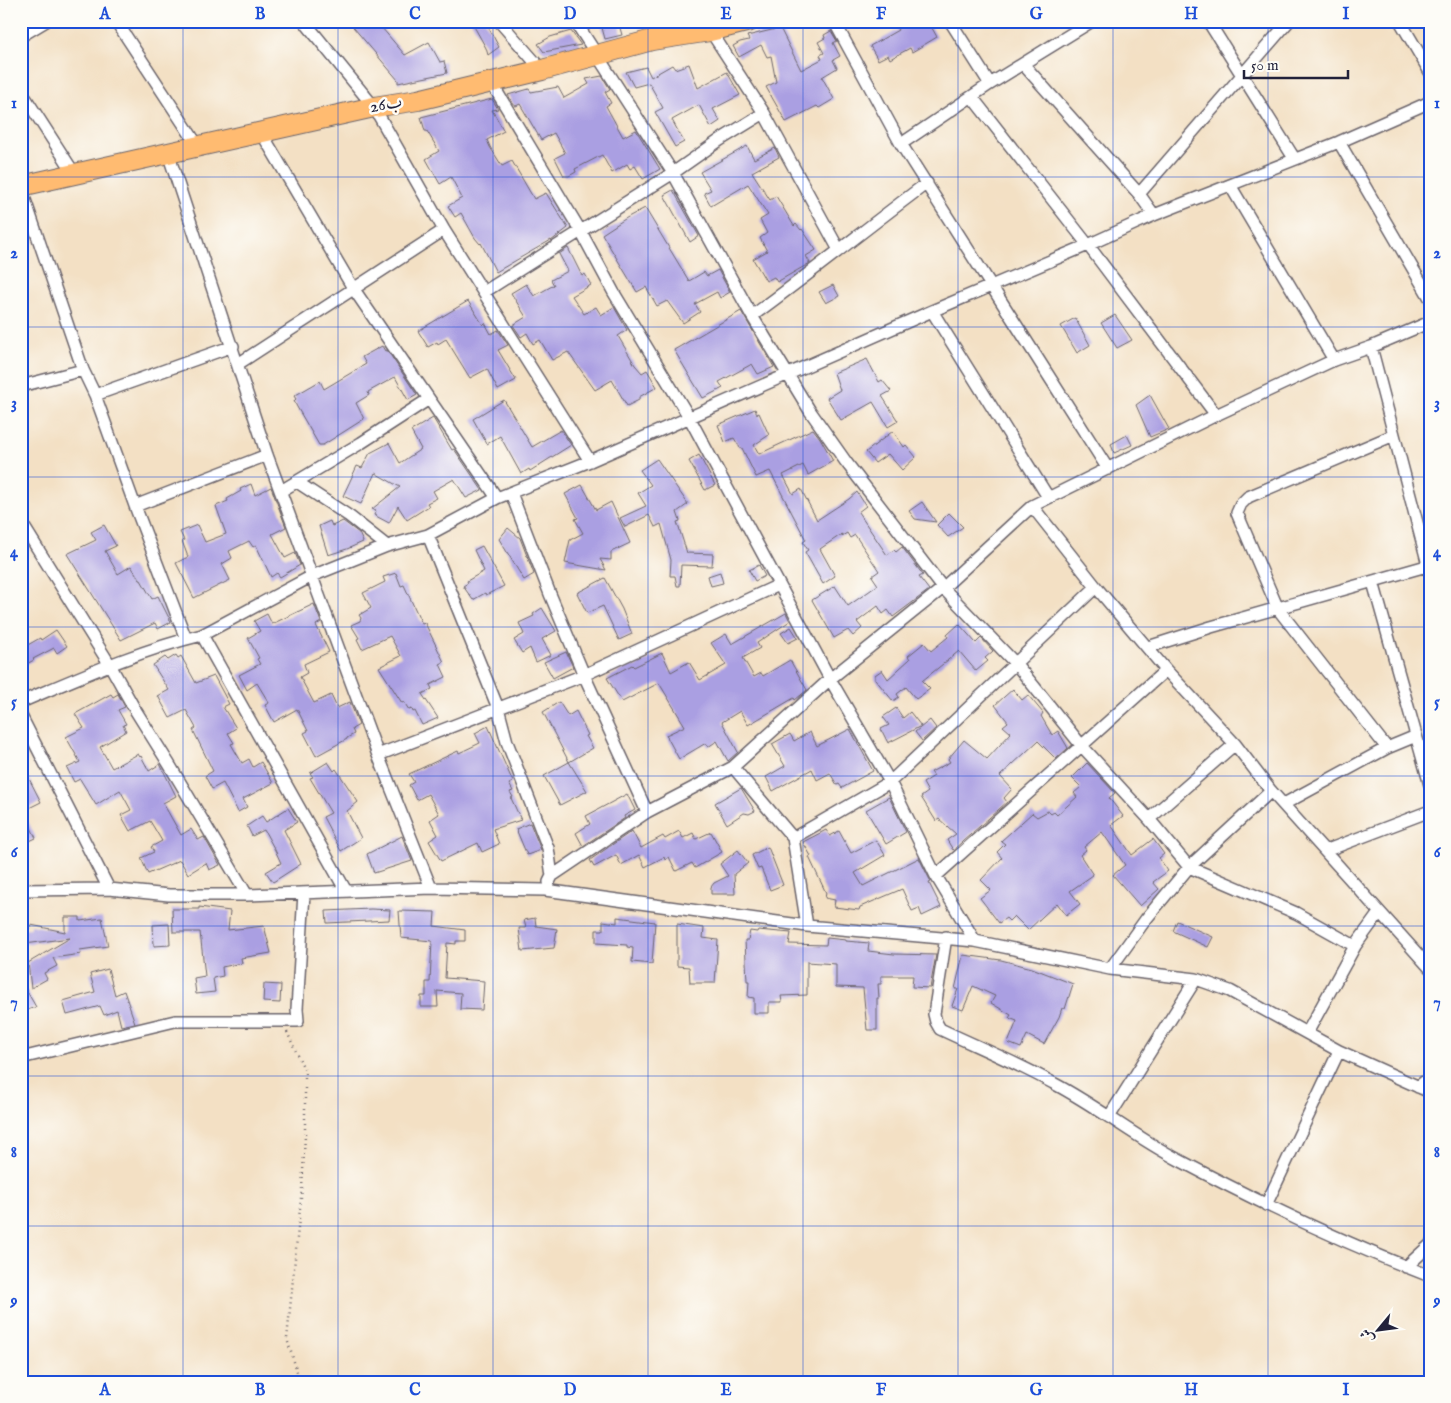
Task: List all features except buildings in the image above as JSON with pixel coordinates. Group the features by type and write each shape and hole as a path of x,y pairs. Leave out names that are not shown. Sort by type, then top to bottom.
{"highway":[{"name":"26ب","path":"21,187 74,173 374,107 418,100 542,70 707,26 750,21"}],"street":[{"path":"21,36 46,21"},
{"path":"116,21 198,146"},
{"path":"304,21 374,107 444,230 590,461"},
{"path":"499,21 542,70"},
{"path":"575,21 673,173 752,316 788,375 846,462 943,588 1016,664 1081,745 1149,819 1188,867 1296,913 1355,946"},
{"path":"834,21 901,144 1108,468"},
{"path":"950,21 990,84"},
{"path":"901,144 1079,25 1092,21"},
{"path":"1208,21 1294,158"},
{"path":"1139,194 1289,21"},
{"path":"1400,21 1430,72"},
{"path":"707,26 764,113 839,250"},
{"path":"1023,64 1139,194 1154,215"},
{"path":"491,82 689,417 830,679 890,782 936,876 974,941"},
{"path":"21,91 74,173"},
{"path":"972,97 1088,245 1216,415"},
{"path":"21,702 110,665 202,635 312,576 387,546 428,535 497,498 590,461 1154,215 1294,158 1339,142 1430,102"},
{"path":"484,292 673,173 720,140 764,113"},
{"path":"261,132 353,288 497,498"},
{"path":"1339,142 1430,298"},
{"path":"168,153 233,346 267,455 378,755 431,888"},
{"path":"752,316 927,183"},
{"path":"1230,185 1334,360"},
{"path":"21,187 83,370 95,395 186,639"},
{"path":"238,364 444,230"},
{"path":"932,311 1048,497"},
{"path":"545,890 552,876 647,812 733,767 830,679 943,588 1032,506 1216,415 1334,360 1371,347 1430,322"},
{"path":"95,395 233,346"},
{"path":"1148,647 1210,627 1429,568 1371,347"},
{"path":"21,386 83,370"},
{"path":"281,491 362,443 428,399"},
{"path":"1387,748 1278,609 1238,513 1241,504 1248,497 1394,436"},
{"path":"135,506 267,455"},
{"path":"297,482 349,516 387,546"},
{"path":"511,493 584,675 647,812"},
{"path":"1032,506 1096,587 1166,670 1235,744 1272,791 1430,968"},
{"path":"21,522 110,665 247,895"},
{"path":"428,535 498,708 507,742 548,848 552,876"},
{"path":"1372,582 1430,785"},
{"path":"378,755 584,675 779,585"},
{"path":"793,838 890,782 1096,587"},
{"path":"202,635 346,891"},
{"path":"936,876 1166,670"},
{"path":"21,716 109,889"},
{"path":"1284,804 1387,748 1416,736"},
{"path":"1149,819 1235,744"},
{"path":"733,767 793,838 808,926"},
{"path":"1110,969 1146,919 1188,867 1272,791"},
{"path":"1325,851 1430,811"},
{"path":"21,890 109,889 169,895 247,895 431,888 545,890 808,926 974,941 1110,969 1196,979 1230,991 1340,1052 1430,1092"},
{"path":"21,1058 175,1021 298,1021 297,1009 304,893"},
{"path":"1307,1033 1355,946 1379,913"},
{"path":"946,938 934,1014 940,1029 1053,1082 1109,1116 1136,1137 1266,1205 1430,1276"},
{"path":"1109,1116 1196,979"},
{"path":"1266,1205 1340,1052"},
{"path":"1418,1087 1430,1077"},
{"path":"1406,1267 1430,1245"}],"path":[{"path":"282,1020 304,1071 305,1136 302,1188 287,1339 300,1378 298,1382"}]}
